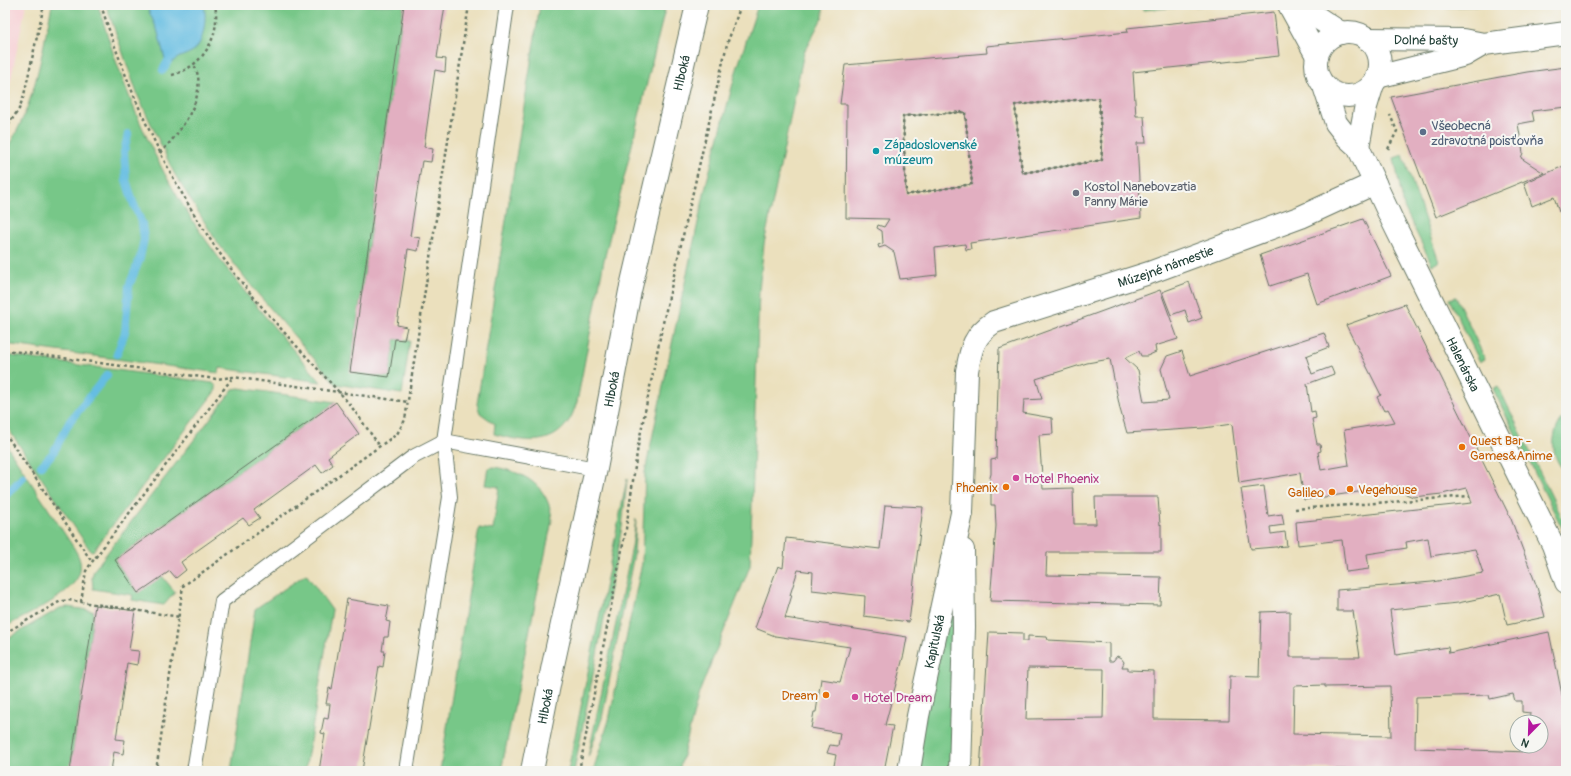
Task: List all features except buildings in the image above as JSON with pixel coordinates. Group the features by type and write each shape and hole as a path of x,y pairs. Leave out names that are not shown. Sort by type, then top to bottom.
{"street":[{"path":"1289,5 1317,56"},
{"path":"1305,5 1312,14 1340,33 1358,34 1367,39 1374,46 1378,56 1379,67 1365,110 1358,147"},
{"name":"Hlboká","path":"532,771 553,665 596,469 630,290 698,6"},
{"path":"1340,33 1325,41 1317,56 1316,67 1318,77 1324,86 1332,92 1343,96 1354,96 1364,91 1375,80"},
{"name":"Dolné bašty","path":"1367,39 1463,40 1484,44 1566,33"},
{"name":"Dolné bašty","path":"1375,80 1465,55 1484,44"},
{"name":"Halenárska","path":"1324,86 1336,123 1358,147 1553,545 1566,582"},
{"name":"Múzejné námestie","path":"969,357 980,332 994,322 1149,272 1294,220 1375,184"},
{"name":"Kapitulská","path":"960,771 964,627 962,513 966,395 969,357"},
{"name":"Kapitulská","path":"908,771 918,716 962,513"}],"lane":[{"path":"406,771 450,497 444,441 507,5"},
{"path":"194,771 222,600 413,457 444,441 596,469"}],"path":[{"path":"5,130 19,109 24,95 44,5"},
{"path":"102,5 128,83 160,153 186,201 217,249 265,310 300,351 339,392 380,446"},
{"path":"172,75 190,69 202,57 212,40 216,20 215,5"},
{"path":"156,771 180,617 183,586 397,434 405,420 469,5"},
{"path":"579,771 626,529 638,446 662,323 727,44 741,5"},
{"path":"160,153 181,128 193,106 199,85 199,76 194,65"},
{"path":"1099,98 1102,160 1022,173 1015,105 1099,98"},
{"path":"965,112 972,184 906,195 903,116 965,112"},
{"path":"5,350 216,378 233,377 408,402"},
{"path":"81,602 86,571 92,562 233,377"},
{"path":"5,433 92,562"},
{"path":"1295,509 1470,496"},
{"path":"5,633 59,602 68,600 180,617"}],"shaded area":[{"path":"5,5 26,5 5,109"}],"green space":[{"path":"52,5 98,5 118,68 130,98 157,159 172,188 189,216 235,279 321,382 220,368 219,373 5,344 5,151 23,117 36,81"},
{"path":"106,5 404,5 350,371 389,377 395,339 410,341 402,394 336,384 257,293 217,242 174,173 138,96"},
{"path":"540,5 666,5 604,260 577,402 570,419 563,429 545,439 525,440 494,434 495,424 480,413 477,404"},
{"path":"758,5 823,5 823,16 804,52 764,244 759,290 750,566 699,693 679,771 593,771 609,720 642,563 645,472 678,315 707,181 736,72"},
{"path":"1143,5 1211,5 1143,10"},
{"path":"1353,5 1494,5 1450,7"},
{"path":"1403,155 1439,262 1432,265 1404,207 1394,158"},
{"path":"1456,297 1485,359 1480,362 1449,299"},
{"path":"5,355 213,383 216,386 216,390 93,551 90,550 5,424"},
{"path":"1498,386 1566,526 1566,536 1493,389"},
{"path":"239,388 336,402 115,560 138,593 162,576 175,592 164,605 132,600 133,595 93,589 92,577 94,570 233,389"},
{"path":"1566,415 1566,472 1560,466 1554,452 1554,435 1561,421"},
{"path":"5,443 74,548 79,559 80,571 76,580 60,596 36,611 5,627"},
{"path":"494,467 516,473 534,483 546,498 550,508 552,520 501,771 440,771 479,528 493,530 499,487 485,485 488,468"},
{"path":"627,479 622,527 574,771 568,771"},
{"path":"962,513 960,771 909,771"},
{"path":"636,519 634,554 602,718 588,757 632,547"},
{"path":"306,574 332,610 305,771 231,771 255,609"},
{"path":"68,607 94,611 70,771 5,771 5,640 60,608"}],"water":[{"path":"146,5 204,5 204,30 197,48 171,63 165,59 157,29"}],"waterway":[{"path":"163,70 168,61"},
{"path":"117,354 125,332 129,286 140,258 144,239 142,224 126,180 124,152 128,134"},
{"path":"41,466 53,453 70,421 107,375"},
{"path":"5,496 23,477"}],"place":[{"name":"Všeobecná zdravotná poisťovňa","path":"1423,132"},
{"name":"Západoslovenské múzeum","path":"876,151"},
{"name":"Kostol Nanebovzatia Panny Márie","path":"1076,193"},
{"name":"Quest Bar - Games&Anime","path":"1462,447"},
{"name":"Hotel Phoenix","path":"1016,478"},
{"name":"Phoenix","path":"1006,487"},
{"name":"Vegehouse","path":"1350,489"},
{"name":"Galileo","path":"1332,492"},
{"name":"Dream","path":"826,695"},
{"name":"Hotel Dream","path":"855,697"}]}
